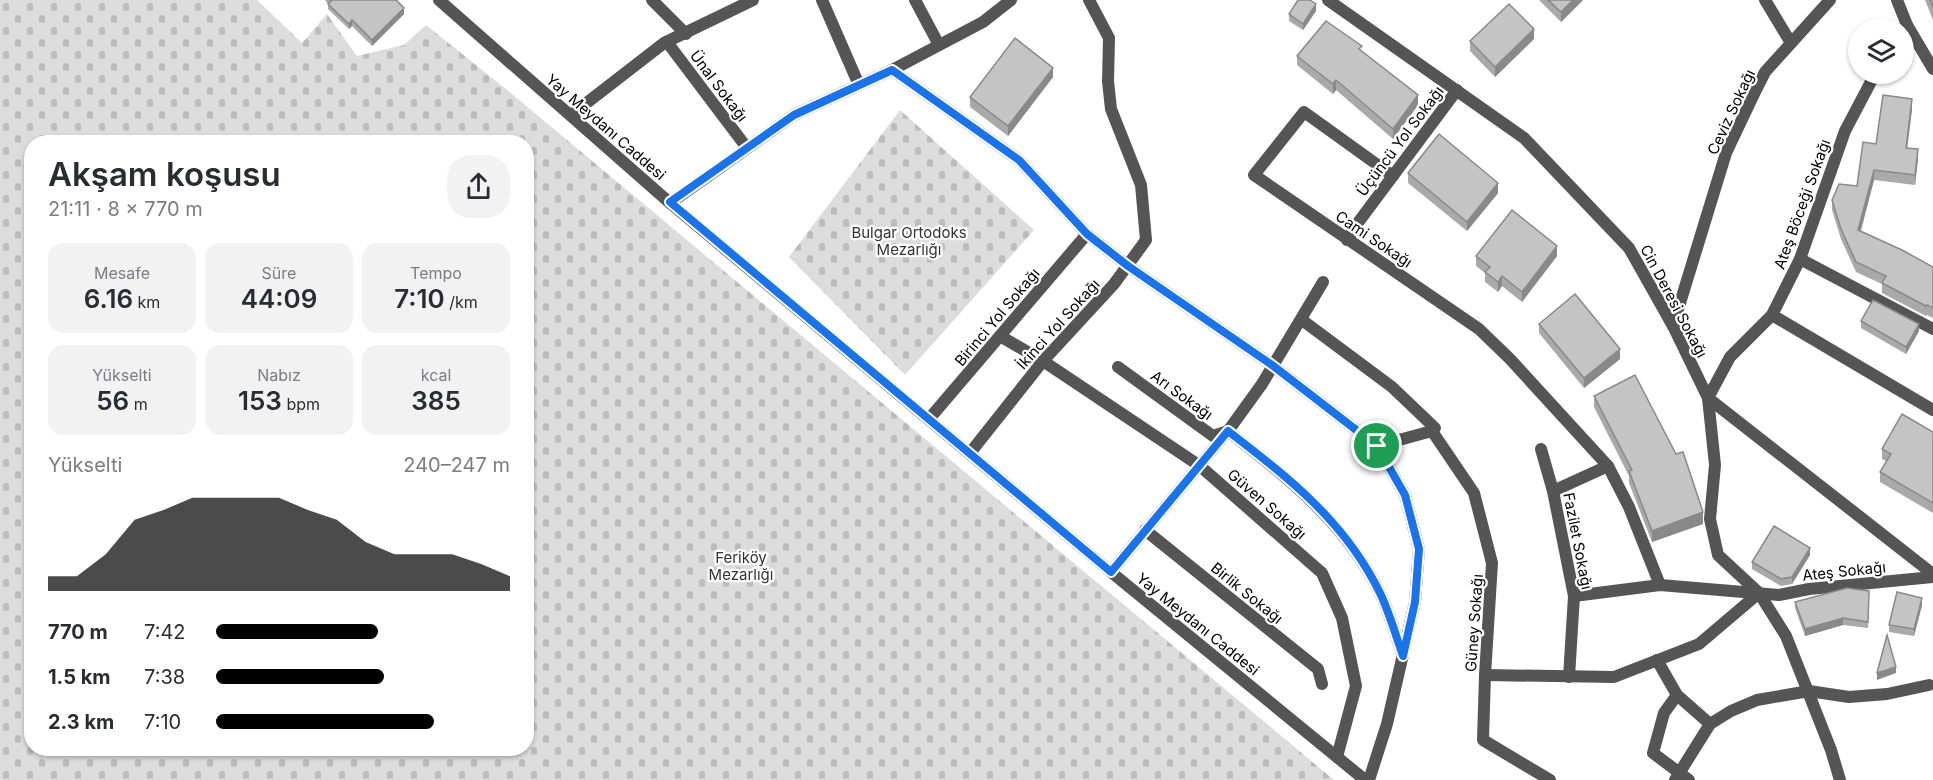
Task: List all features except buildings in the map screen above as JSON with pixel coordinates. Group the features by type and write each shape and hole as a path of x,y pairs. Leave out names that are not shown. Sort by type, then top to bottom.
{"street":[{"name":"Yay Meydanı Caddesi","path":"439,0 670,202 1111,572 1367,780"},
{"path":"652,0 686,34"},
{"path":"571,115 667,42 753,0"},
{"path":"822,0 859,85"},
{"path":"915,0 939,45"},
{"name":"İkinci Yol Sokağı","path":"970,453 1042,361 1114,284 1146,240 1141,185 1112,109 1108,81 1108,38 1089,0"},
{"name":"Cin Deresi Sokağı","path":"1329,0 1524,138 1629,248 1673,326 1708,398 1933,575"},
{"path":"1765,0 1791,43"},
{"name":"Ceviz Sokağı","path":"1673,326 1726,153 1765,72 1830,0"},
{"path":"1897,0 1902,18"},
{"path":"670,202 794,115 892,70 983,22 1009,1"},
{"path":"1914,40 1933,69"},
{"name":"Ünal Sokağı","path":"667,42 747,148"},
{"path":"892,70 1019,160 1087,234 1128,266 1272,365 1377,446 1405,495 1419,549 1415,602 1403,656 1387,724 1367,780"},
{"name":"Ateş Böceği Sokağı","path":"1708,398 1730,357 1772,315 1800,259 1845,131 1870,84"},
{"name":"Üçüncü Yol Sokağı","path":"1347,240 1457,90"},
{"name":"Cami Sokağı","path":"1393,176 1304,112 1254,175 1479,330 1510,359 1608,466 1629,507 1660,585"},
{"name":"Birinci Yol Sokağı","path":"929,419 1087,234"},
{"path":"1800,259 1933,328"},
{"path":"1111,572 1228,431 1262,384 1323,282"},
{"path":"1772,315 1933,410"},
{"path":"1302,320 1392,387 1435,428"},
{"name":"Güven Sokağı","path":"1000,336 1042,361 1200,466 1322,573 1342,618 1356,686 1337,757"},
{"name":"Arı Sokağı","path":"1118,367 1213,436 1228,431 1280,471 1317,505 1349,540 1381,596 1403,656"},
{"path":"1708,398 1715,465 1710,519 1718,555 1759,593 1786,636 1809,691 1840,780"},
{"name":"Güney Sokağı","path":"1377,446 1432,431 1474,493 1492,562 1485,675 1484,740 1550,780"},
{"name":"Fazilet Sokağı","path":"1541,448 1553,491 1574,596 1569,677"},
{"path":"1553,491 1608,466"},
{"name":"Birlik Sokağı","path":"1145,531 1318,669 1322,684"},
{"name":"Ateş Sokağı","path":"1759,593 1779,595 1809,589 1933,575"},
{"path":"1574,596 1660,585 1759,593"},
{"path":"1485,675 1614,677 1699,644 1759,593"},
{"path":"1657,660 1677,695 1710,724"},
{"path":"1677,695 1664,714 1653,753 1682,777 1710,724 1731,711 1757,700 1809,691 1849,697 1887,694 1929,685"}],"green space":[{"name":"Feriköy Mezarlığı","path":"0,0 257,0 302,43 327,14 357,56 404,45 426,25 507,90 1334,780 0,780"},
{"name":"Bulgar Ortodoks Mezarlığı","path":"900,110 1034,230 905,375 789,257"}],"route":[{"path":"892,70 1019,160 1087,234 1128,266 1272,365 1377,446 1405,495 1419,549 1415,602 1403,656 1381,596 1349,540 1317,505 1280,471 1228,431 1111,572 670,202 794,115 892,70"}]}
